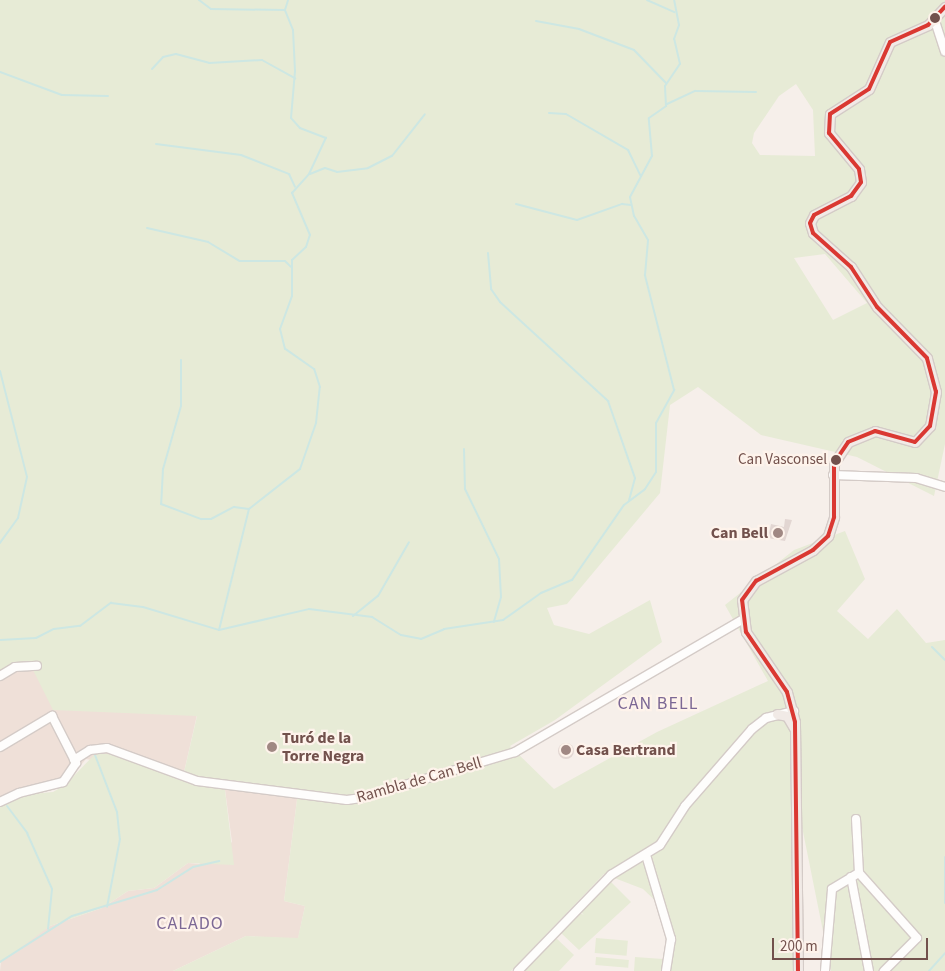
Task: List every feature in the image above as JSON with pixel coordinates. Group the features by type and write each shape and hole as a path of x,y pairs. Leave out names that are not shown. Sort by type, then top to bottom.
{"main road":[{"path":"798,971 797,738 790,707 742,620 742,600 753,584 813,550 828,536 834,518 833,475 837,456 854,438 875,432 918,441 927,433 933,415 935,386 927,358 877,307 851,267 813,233 810,223 817,213 851,196 861,182 853,160 829,133 830,114 869,89 890,42 934,21 945,8"},
{"path":"776,714 790,707"},
{"path":"776,714 787,716 797,738"}],"street":[{"path":"934,21 945,51"},
{"path":"833,475 916,478 945,487"},
{"name":"Rambla de Can Bell","path":"74,760 90,750 108,748 197,782 347,800 361,798 514,752 742,620"},
{"path":"0,676 15,667 37,666"},
{"path":"518,971 611,875 660,845 685,806 752,729 776,714"},
{"path":"0,747 52,716 74,760 63,782 19,792 0,802"},
{"path":"856,819 860,873 917,938 884,971"},
{"path":"646,854 671,939 666,971"},
{"path":"825,971 830,894 851,877 860,873"},
{"path":"851,877 869,971"}],"shaded area":[{"path":"16,664 160,714 197,715 182,781 165,773 86,759 65,785 0,807 0,673"},
{"path":"224,782 298,792 284,901 305,906 298,939 246,936 173,971 0,971 1,960 13,949 50,926 102,908 128,891 154,888 188,863 199,864 232,842"}],"green space":[{"path":"0,0 945,0 945,444 934,496 857,457 761,435 698,387 670,405 660,493 567,604 547,608 554,625 589,634 650,600 662,642 555,720 510,746 554,789 657,732 768,681 725,605 794,550 845,531 865,579 837,611 868,639 897,609 926,643 945,640 945,971 831,971 795,792 793,971 666,971 669,952 663,908 643,889 604,874 511,971 173,971 246,936 298,938 305,906 284,901 298,792 224,782 234,865 188,863 154,888 128,891 102,908 50,926 0,963 0,807 21,795 53,792 65,785 96,753 117,755 182,781 197,716 53,710 30,664 0,673","holes":["796,84 813,110 815,156 760,155 752,143 754,133 779,96","825,254 867,303 833,320 794,258"]},
{"path":"611,882 631,902 579,950 561,933 580,913 584,915 581,912"},
{"path":"555,937 574,955 559,971 521,971"},
{"path":"596,938 628,941 627,956 595,953"},
{"path":"596,957 629,960 628,968 595,965"},
{"path":"635,957 663,959 662,971 634,971"}],"building":[{"name":"Can Bell","path":"785,519 792,520 785,541 768,538 771,524 784,527"},
{"name":"Casa Bertrand","path":"563,743 569,743 574,748 572,757 563,759 558,754 558,748"}],"waterway":[{"path":"199,0 211,9 285,10"},
{"path":"219,630 249,509 300,469 316,423 320,387 314,369 285,349 280,329 292,296 292,260 306,247 310,235 292,193 309,174 326,138 300,128 291,118 295,71 293,30 285,10 288,0"},
{"path":"647,0 674,12"},
{"path":"0,640 36,638 54,629 80,626 111,603 143,607 219,630 309,609 372,617 401,635 421,639 444,629 503,620 541,593 572,580 624,505 645,489 656,472 656,423 674,390 645,275 648,240 634,216 630,197 652,156 649,118 666,106 665,86 680,64 674,39 679,25 674,0"},
{"path":"536,21 579,29 634,50 666,83"},
{"path":"152,69 163,57 176,54 209,63 262,60 295,78"},
{"path":"0,72 62,95 108,96"},
{"path":"667,104 695,91 756,92"},
{"path":"549,113 566,114 628,150 640,175"},
{"path":"310,174 325,168 337,172 368,168 392,156 425,114"},
{"path":"156,144 241,155 289,174 295,187"},
{"path":"516,204 577,220 622,204 631,205"},
{"path":"147,228 208,242 240,261 285,261 291,267"},
{"path":"488,253 491,289 500,302 608,401 635,478 629,500"},
{"path":"181,360 181,406 163,469 161,504 201,519 211,519 234,507 249,509"},
{"path":"0,371 27,477 18,518 0,543"},
{"path":"464,449 465,489 499,559 501,597 494,622"},
{"path":"353,616 378,596 409,542"},
{"path":"932,647 945,660"},
{"path":"95,755 117,812 120,839 107,907"},
{"path":"7,806 27,833 52,889 48,929"},
{"path":"945,857 945,903"},
{"path":"0,962 72,916 157,890 193,867 219,861"},
{"path":"929,971 945,953"}],"transit line":[{"path":"798,971 795,722 787,692 746,632 742,600 756,581 813,550 828,536 834,517 834,463 848,442 875,431 915,442 930,426 936,392 927,358 877,307 851,267 813,233 810,223 814,215 851,196 861,182 859,169 829,133 830,114 869,89 890,42 928,25 945,7"}],"place":[{"name":"Can Vasconsel","path":"836,460"},
{"name":"Can Bell","path":"778,533"},
{"name":"Turó de la Torre Negra","path":"272,747"},
{"name":"Casa Bertrand","path":"566,750"}],"district":[{"name":"CAN BELL","path":"658,704"},
{"name":"CALADO","path":"190,924"}]}
